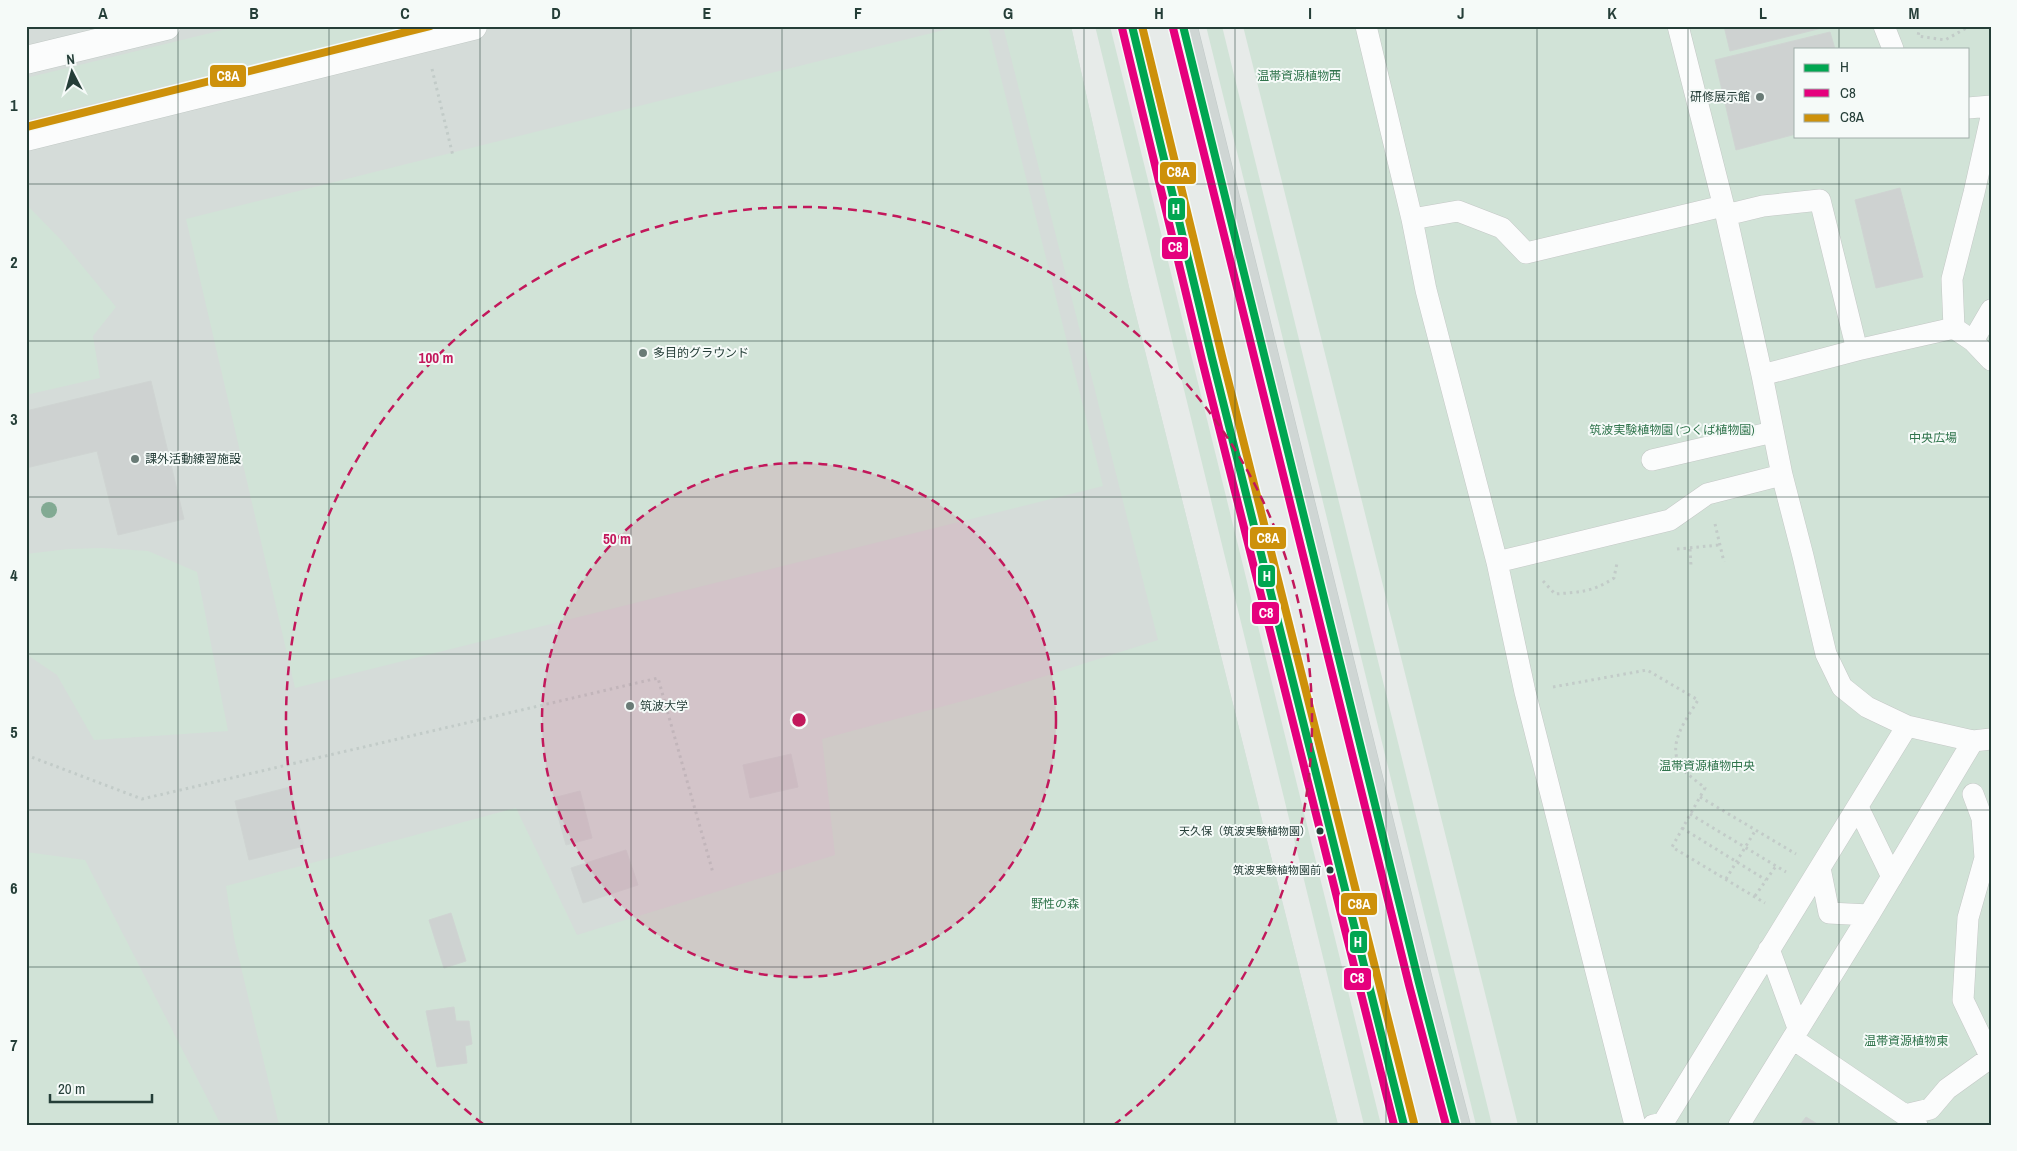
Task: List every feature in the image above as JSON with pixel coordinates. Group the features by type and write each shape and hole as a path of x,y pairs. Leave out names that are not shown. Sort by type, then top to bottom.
{"main road":[{"path":"1132,26 1209,348 1404,1125"},
{"path":"1183,26 1456,1125"}],"street":[{"path":"26,60 166,26"},
{"path":"26,137 472,26"}],"lane":[{"path":"1366,26 1412,219 1426,290 1497,562 1525,692 1635,1125"},
{"path":"1678,26 1724,210 1762,375 1782,475 1826,654 1842,687 1866,707 1907,726 1982,740 1954,776 1739,1125"},
{"path":"1884,26 1893,48"},
{"path":"1970,108 1991,106"},
{"path":"1954,328 1952,279 1991,117"},
{"path":"1412,219 1458,211 1502,228 1526,253 1724,210 1820,200 1857,350"},
{"path":"1973,341 1991,310"},
{"path":"1762,375 1857,350 1954,328 1973,341 1991,360"},
{"path":"1652,460 1773,432"},
{"path":"1497,562 1670,520 1707,494 1782,475"},
{"path":"1653,1125 1663,1123 1907,726"},
{"path":"1769,949 1796,1034 1911,1120 1930,1109 1947,1089 1990,1058 1963,1000 1968,918 1985,858 1982,795 1954,776"},
{"path":"1858,807 1892,877"},
{"path":"1815,877 1829,913 1869,915"}],"path":[{"path":"1920,26 1918,36 1945,40 1970,26"},
{"path":"432,69 453,156"},
{"path":"1707,494 1724,562"},
{"path":"1675,549 1690,550 1720,545"},
{"path":"1690,550 1692,566"},
{"path":"1503,588 1542,580 1555,594 1600,588 1614,578 1616,564 1623,560"},
{"path":"1525,692 1647,670 1698,700 1678,734 1675,744 1678,763 1705,788 1672,847 1755,896 1788,919"},
{"path":"26,756 142,799 658,678 714,873"},
{"path":"1700,797 1755,830 1815,877"},
{"path":"1690,814 1776,866 1815,877"},
{"path":"1682,828 1766,880"},
{"path":"1726,879 1755,830"},
{"path":"1755,896 1776,866"}],"shaded area":[{"name":"筑波大学","path":"26,26 1071,26 1129,287 1338,1125 26,1125"}],"green space":[{"path":"239,26 404,27 26,120 26,78"},
{"name":"多目的グラウンド","path":"960,26 988,26 1103,486 295,688 186,219"},
{"name":"野性の森","path":"1003,26 1071,26 1129,287 1338,1125 279,1125 234,938 226,886 516,808 577,935 835,855 822,739 985,695 1158,640"},
{"path":"1095,26 1110,26 1381,1125 1364,1125"},
{"path":"1206,26 1222,26 1492,1125 1476,1125"},
{"name":"筑波実験植物園 (つくば植物園)","path":"1243,26 1991,26 1991,1125 1518,1125"},
{"path":"26,204 61,240 116,307 93,336 100,378 26,395"},
{"path":"103,548 148,551 197,572 228,731 94,740 57,675 26,654 26,554 68,549"},
{"path":"26,852 85,860 221,1125 26,1125"}],"building":[{"path":"1724,26 1830,26 1730,51"},
{"name":"研修展示館","path":"1830,32 1835,48 1794,48 1794,135 1736,150 1715,60"},
{"path":"1900,188 1923,277 1876,288 1855,200"},
{"name":"課外活動練習施設","path":"151,381 184,519 118,535 97,451 26,468 26,411"},
{"path":"791,754 798,787 750,798 743,765"},
{"path":"290,787 304,846 249,860 235,801"},
{"path":"580,791 592,838 566,845 553,798"},
{"path":"626,850 638,885 583,903 571,868"},
{"path":"451,913 466,961 444,968 429,920"},
{"path":"454,1007 456,1021 469,1021 472,1044 465,1046 467,1063 437,1067 426,1011"},
{"path":"1806,1117 1819,1125 1800,1125"}],"transit line":[{"name":"C8A","path":"26,127 430,26"},
{"name":"H","path":"1132,26 1212,358 1404,1125"},
{"name":"C8A","path":"1142,26 1222,356 1414,1123"},
{"name":"H","path":"1183,26 1419,983 1456,1125"},
{"name":"C8","path":"1122,28 1202,360 1394,1125"},
{"name":"C8","path":"1173,28 1409,985 1446,1125"}],"place":[{"name":"研修展示館","path":"1760,97"},
{"name":"多目的グラウンド","path":"643,353"},
{"name":"課外活動練習施設","path":"135,459"},
{"name":"筑波大学","path":"630,706"},
{"name":"天久保（筑波実験植物園）","path":"1320,831"},
{"name":"筑波実験植物園前","path":"1330,870"}],"park label":[{"name":"温帯資源植物西","path":"1299,76"},
{"name":"中央広場","path":"1933,438"},
{"name":"温帯資源植物中央","path":"1707,766"},
{"name":"温帯資源植物東","path":"1906,1041"}]}
